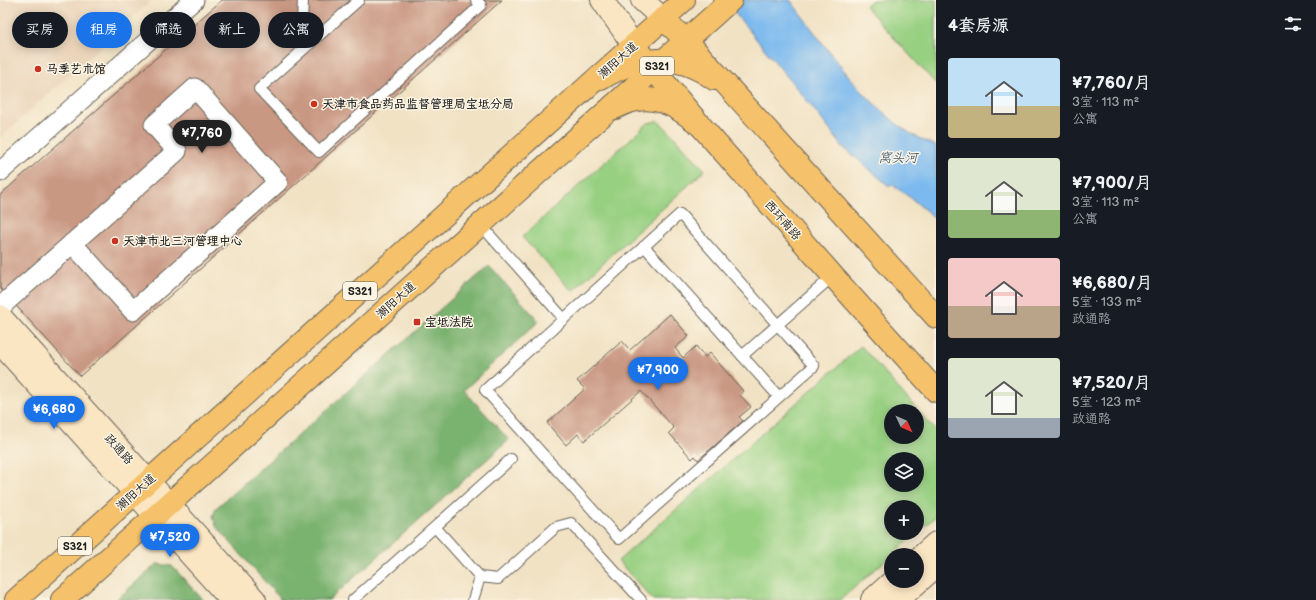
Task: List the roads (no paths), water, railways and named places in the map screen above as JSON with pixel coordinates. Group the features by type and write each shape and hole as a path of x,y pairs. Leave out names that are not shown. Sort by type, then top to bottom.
{"main road":[{"name":"潮阳大道","path":"62,600 603,114 649,59 663,19 684,0"},
{"name":"潮阳大道","path":"16,600 585,89 686,40 731,0"},
{"path":"663,19 686,40 936,317"},
{"path":"649,59 681,62 694,67 707,74 737,96"},
{"name":"西环南路","path":"649,59 700,125 936,391"},
{"path":"603,114 622,104 650,99 663,101 675,106 700,125"}],"street":[{"path":"0,172 194,0"},
{"path":"602,0 649,59"},
{"path":"642,0 663,19"},
{"path":"0,308 72,243 177,151 154,124 195,88 278,182 133,311 72,243"},
{"name":"政通路","path":"0,316 141,487"},
{"name":"政通路","path":"0,343 162,510 255,600"},
{"name":"政通路","path":"162,510 231,600"},
{"path":"924,554 936,543"},
{"path":"898,600 936,566"},
{"path":"872,600 885,588"}],"lane":[{"path":"302,12 303,0"},
{"path":"324,31 359,0"},
{"path":"305,48 259,89 319,152 481,5 476,0"},
{"path":"680,214 814,366 619,539 485,390 644,246 680,214"},
{"path":"480,224 564,319"},
{"path":"644,246 779,397"},
{"path":"742,356 833,276"},
{"path":"354,600 511,459"},
{"path":"435,527 480,578 498,578 556,527 571,523 641,600"},
{"path":"473,600 480,578"}],"water":[{"name":"窝头河","path":"724,0 790,0 842,69 871,101 887,116 908,132 936,146 936,219 911,198 891,184 889,186 843,147 809,103"}],"place":[{"name":"马季艺术馆","path":"38,69"},
{"name":"天津市食品药品监督管理局宝坻分局","path":"314,104"},
{"name":"天津市北三河管理中心","path":"115,241"},
{"name":"宝坻法院","path":"417,322"}]}
